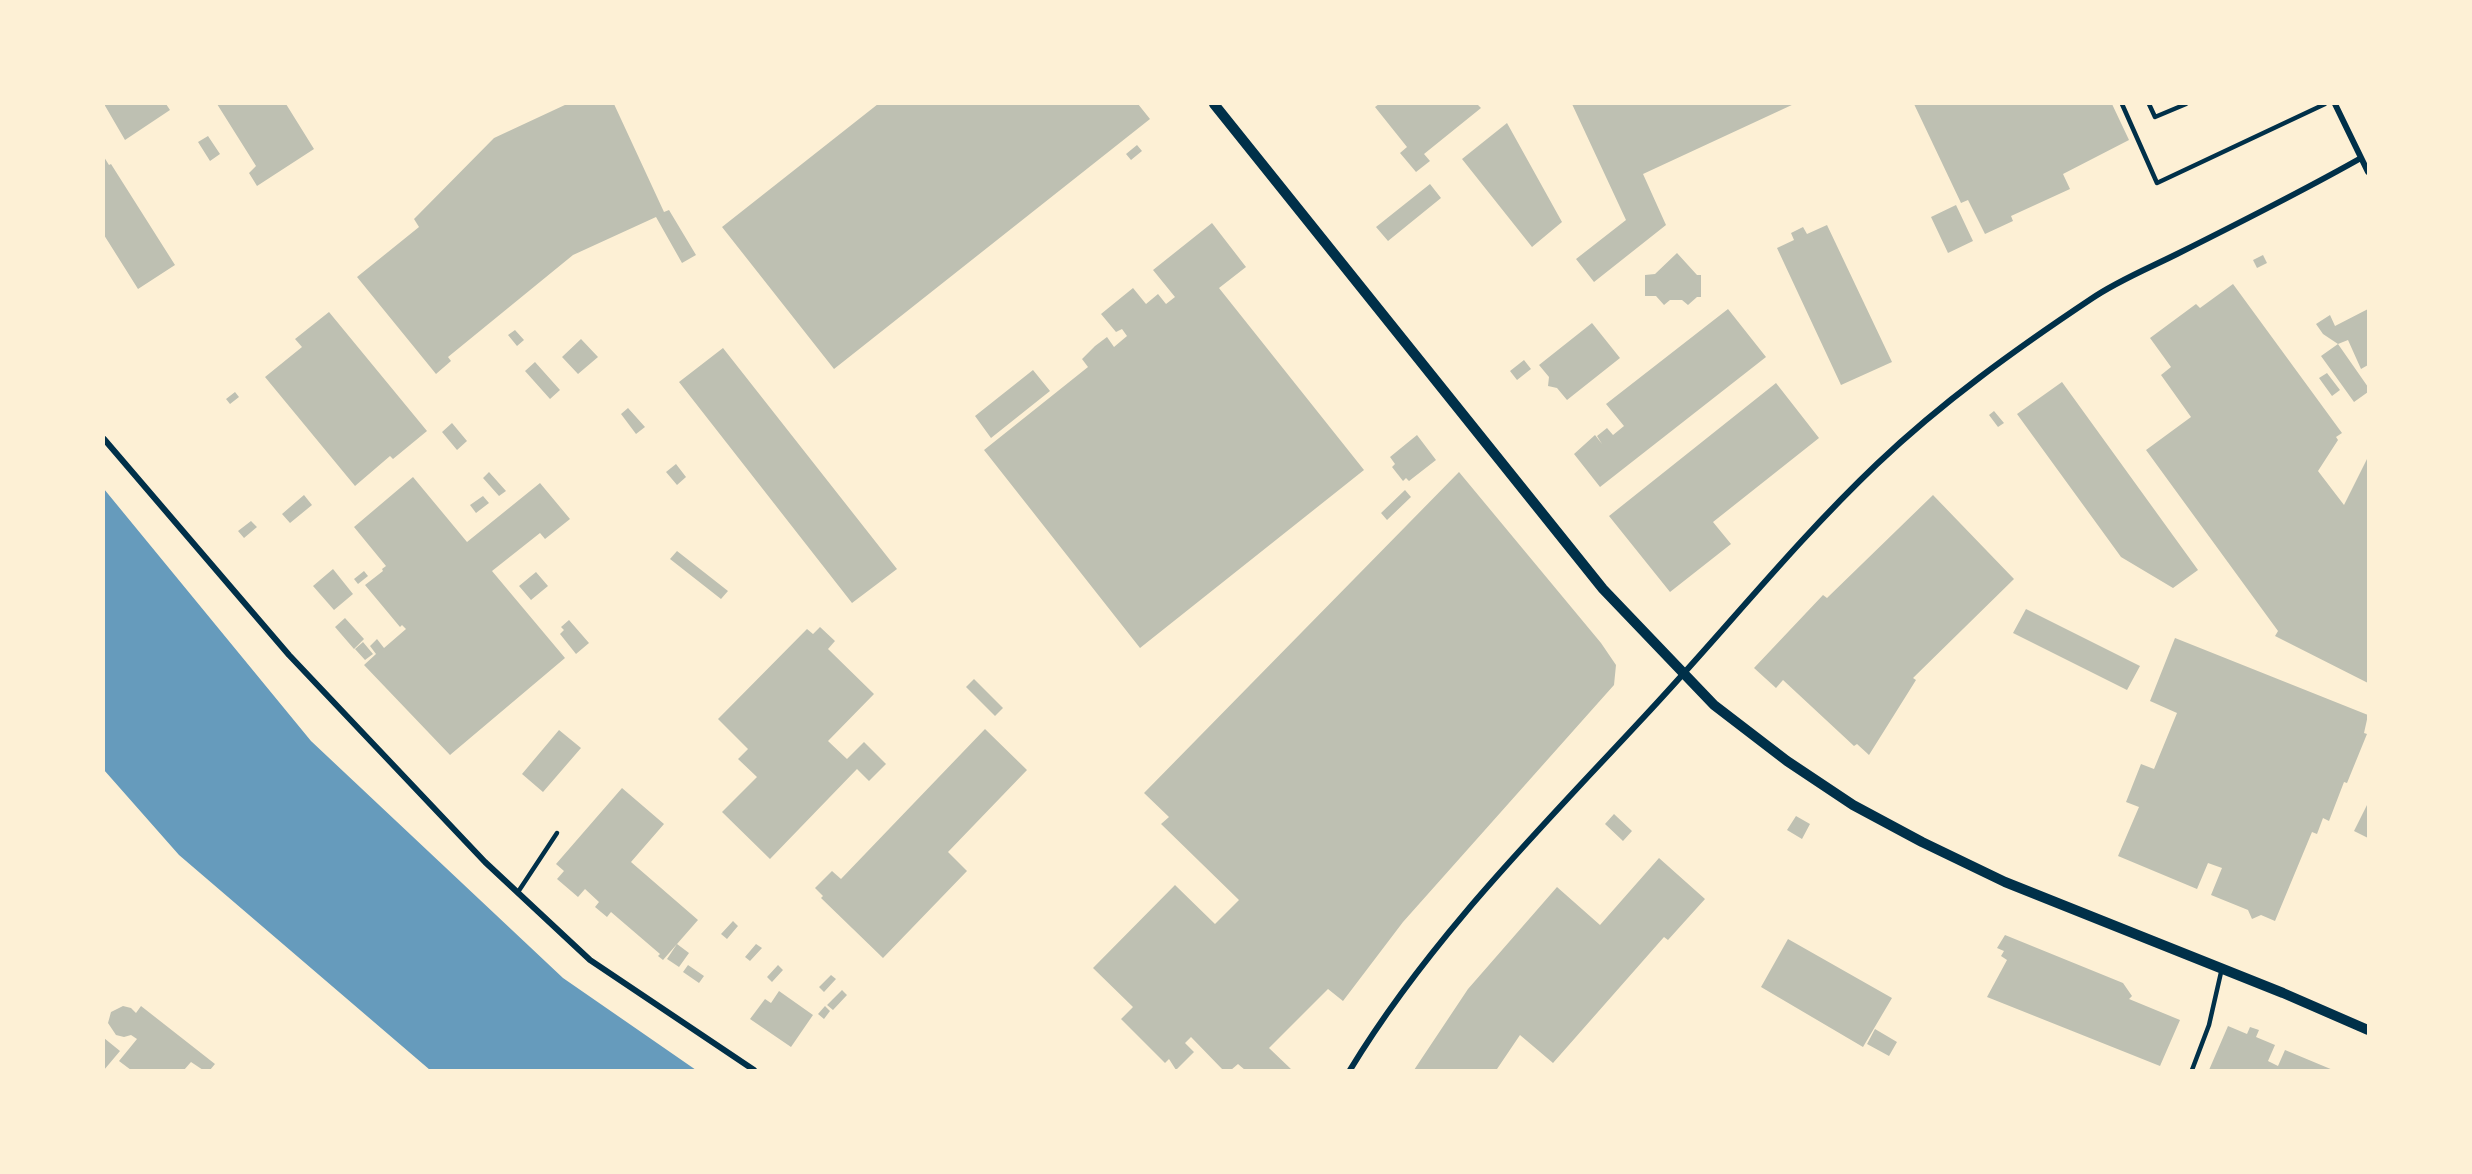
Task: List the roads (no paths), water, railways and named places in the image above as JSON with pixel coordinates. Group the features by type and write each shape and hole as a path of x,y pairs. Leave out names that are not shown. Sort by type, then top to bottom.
{"street":[{"path":"1214,104 1603,589 1714,705 1787,761 1863,810 1922,842 2005,882 2222,968 2368,1030"},
{"path":"2336,104 2368,172"},
{"path":"1350,1071 1375,1028 1422,963 1780,564 1878,463 1983,374 2095,296 2306,189 2361,158"},
{"path":"104,439 289,655 486,862 591,960 754,1071"}],"lane":[{"path":"2122,104 2157,183 2325,104"},
{"path":"2149,104 2155,117 2186,104"},
{"path":"518,892 557,833"},
{"path":"2192,1071 2209,1025 2222,968"}],"water":[{"path":"104,489 311,741 563,978 696,1070 430,1070 179,855 104,770"}]}
